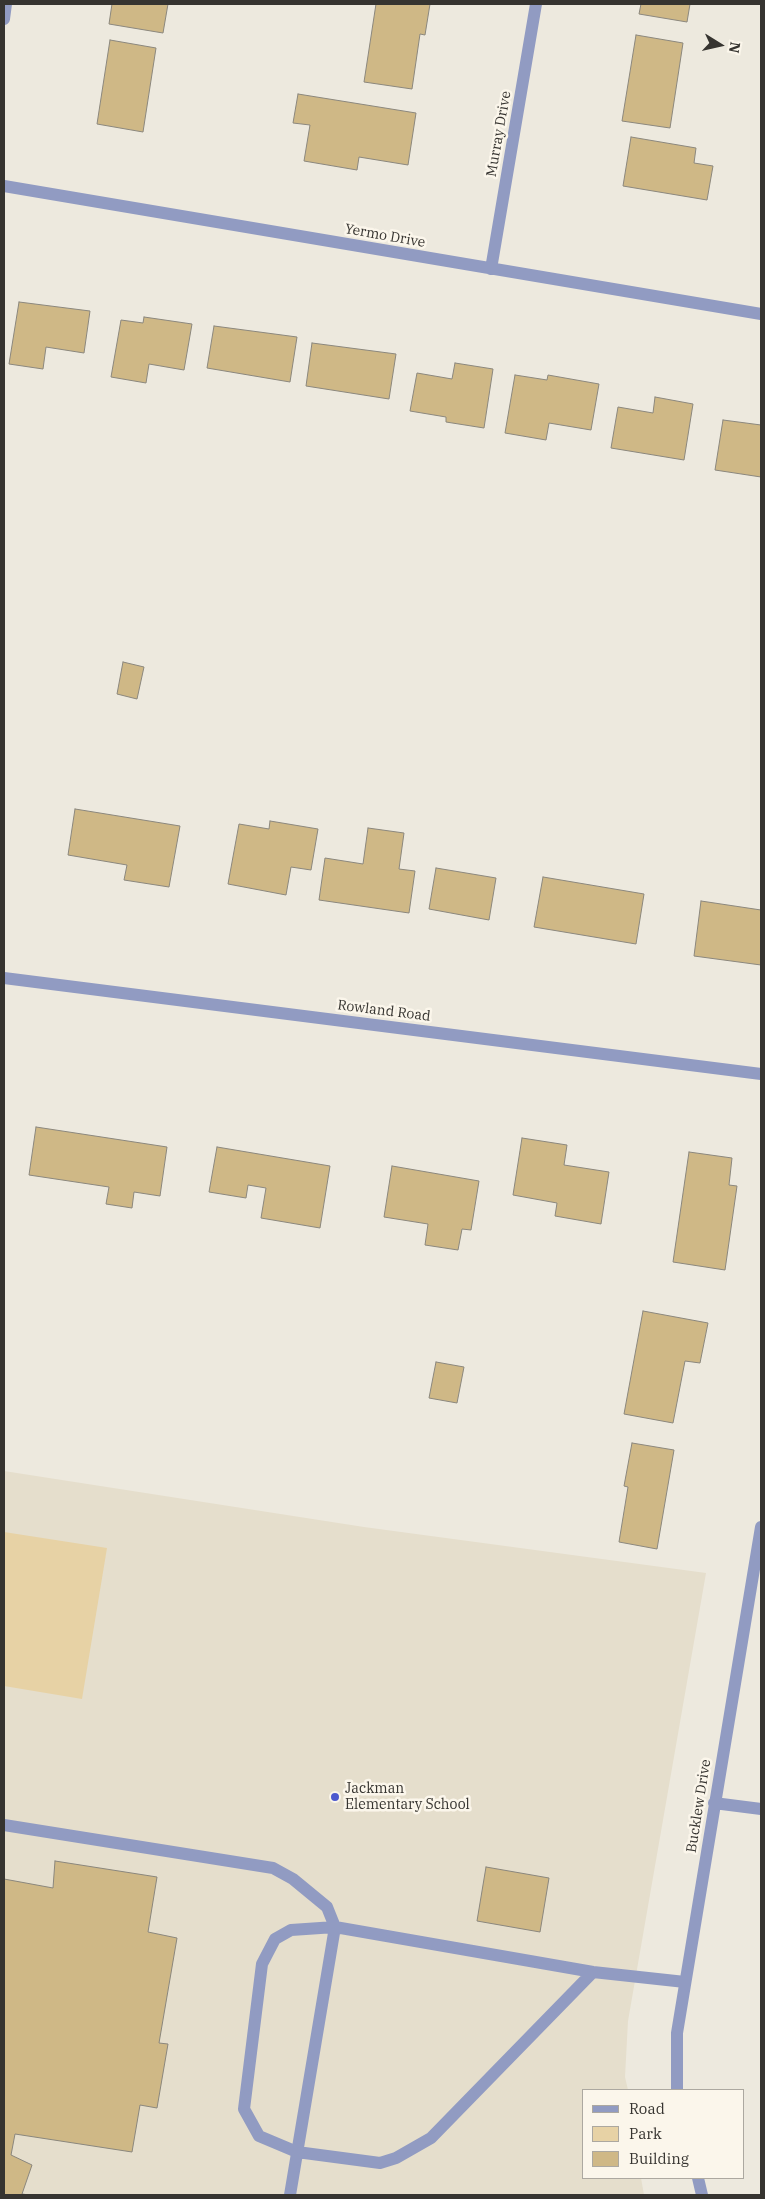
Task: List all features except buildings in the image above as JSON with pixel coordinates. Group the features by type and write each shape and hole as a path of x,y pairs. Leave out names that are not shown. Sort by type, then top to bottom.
{"street":[{"path":"4,19 6,4"},
{"name":"Murray Drive","path":"492,269 536,4"},
{"name":"Yermo Drive","path":"4,186 761,314"},
{"name":"Rowland Road","path":"4,978 761,1074"},
{"name":"Bucklew Drive","path":"677,2089 677,2033 761,1527"},
{"path":"714,1803 761,1809"},
{"path":"4,1825 274,1868 293,1879 327,1907 335,1927 290,2195"},
{"path":"593,1972 431,2138 396,2158 380,2163 297,2152 259,2136 244,2109 262,1964 275,1939 291,1930 335,1927 593,1972 686,1982"},
{"path":"698,2179 702,2195"}],"shaded area":[{"name":"Jackman Elementary School","path":"4,1471 364,1527 706,1573 628,2021 625,2077 628,2089 582,2089 582,2179 641,2179 644,2195 4,2195"}],"green space":[{"path":"4,1532 107,1548 82,1699 4,1686"}],"place":[{"name":"Jackman Elementary School","path":"335,1797"}]}
